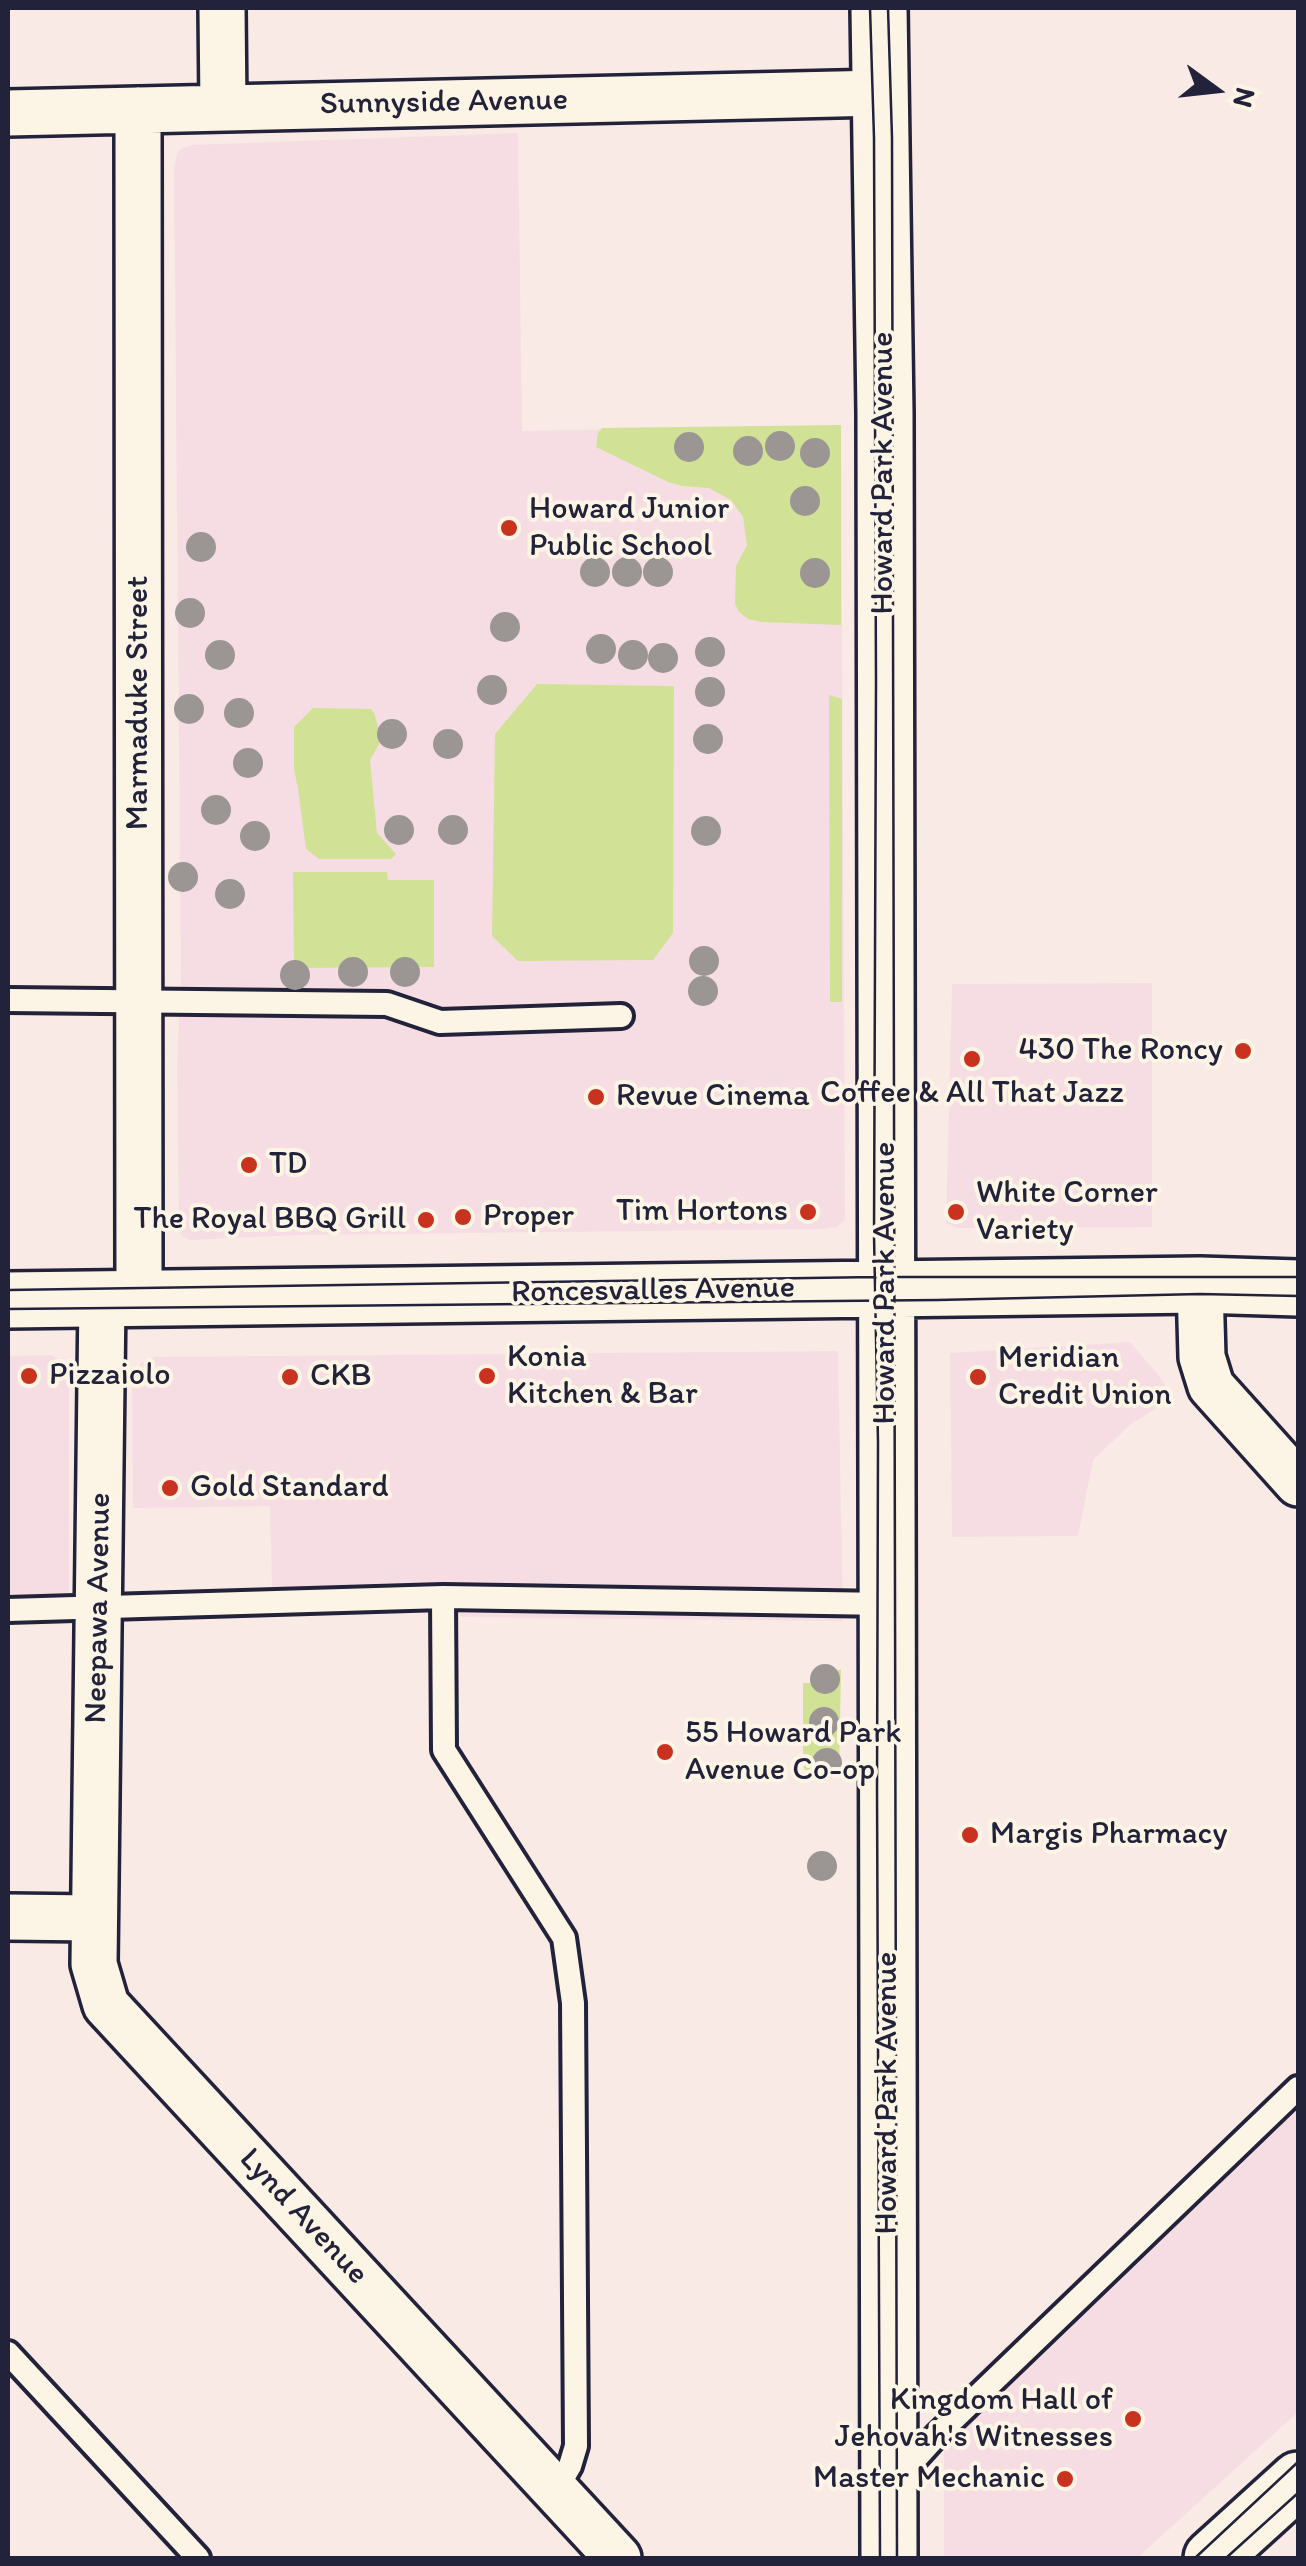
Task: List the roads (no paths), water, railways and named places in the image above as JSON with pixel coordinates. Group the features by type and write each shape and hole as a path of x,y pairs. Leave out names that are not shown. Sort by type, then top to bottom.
{"street":[{"path":"222,8 223,107"},
{"name":"Howard Park Avenue","path":"879,8 885,413 889,2558"},
{"name":"Sunnyside Avenue","path":"8,112 881,92"},
{"name":"Marmaduke Street","path":"120,1297 140,1000 138,110"},
{"path":"1200,1286 1202,1357 1212,1386 1298,1484"},
{"name":"Roncesvalles Avenue","path":"8,1300 1298,1288"},
{"name":"Neepawa Avenue","path":"94,1918 99,1607 120,1297"},
{"path":"8,1918 94,1918"},
{"name":"Lynd Avenue","path":"94,1918 94,1964 106,2004 618,2558"},
{"path":"1212,2558 1298,2480"}],"lane":[{"path":"8,1000 387,1004 440,1022 620,1016"},
{"path":"444,1597 444,1750 564,1938 573,2003 576,2446 556,2490"},
{"path":"8,1610 444,1597 886,1604"},
{"path":"889,2488 937,2434 1298,2088"},
{"path":"8,2353 198,2558"}],"tram line":[{"path":"870,8 874,138 880,2558"},
{"path":"888,8 892,138 897,2558"},
{"path":"8,1290 875,1277 1298,1277"},
{"path":"8,1309 1298,1296"},
{"path":"1195,2558 1298,2462"},
{"path":"1226,2558 1298,2493"}],"place":[{"name":"Howard Junior Public School","path":"509,528"},
{"name":"430 The Roncy","path":"1243,1051"},
{"name":"Coffee & All That Jazz","path":"972,1059"},
{"name":"Revue Cinema","path":"596,1097"},
{"name":"TD","path":"249,1165"},
{"name":"Tim Hortons","path":"808,1212"},
{"name":"White Corner Variety","path":"956,1212"},
{"name":"Proper","path":"463,1217"},
{"name":"The Royal BBQ Grill","path":"426,1220"},
{"name":"Pizzaiolo","path":"29,1376"},
{"name":"Konia Kitchen & Bar","path":"487,1376"},
{"name":"CKB","path":"290,1377"},
{"name":"Meridian Credit Union","path":"978,1377"},
{"name":"Gold Standard","path":"170,1488"},
{"name":"55 Howard Park Avenue Co-op","path":"665,1752"},
{"name":"Margis Pharmacy","path":"970,1835"},
{"name":"Kingdom Hall of Jehovah's Witnesses","path":"1133,2419"},
{"name":"Master Mechanic","path":"1065,2479"}]}
